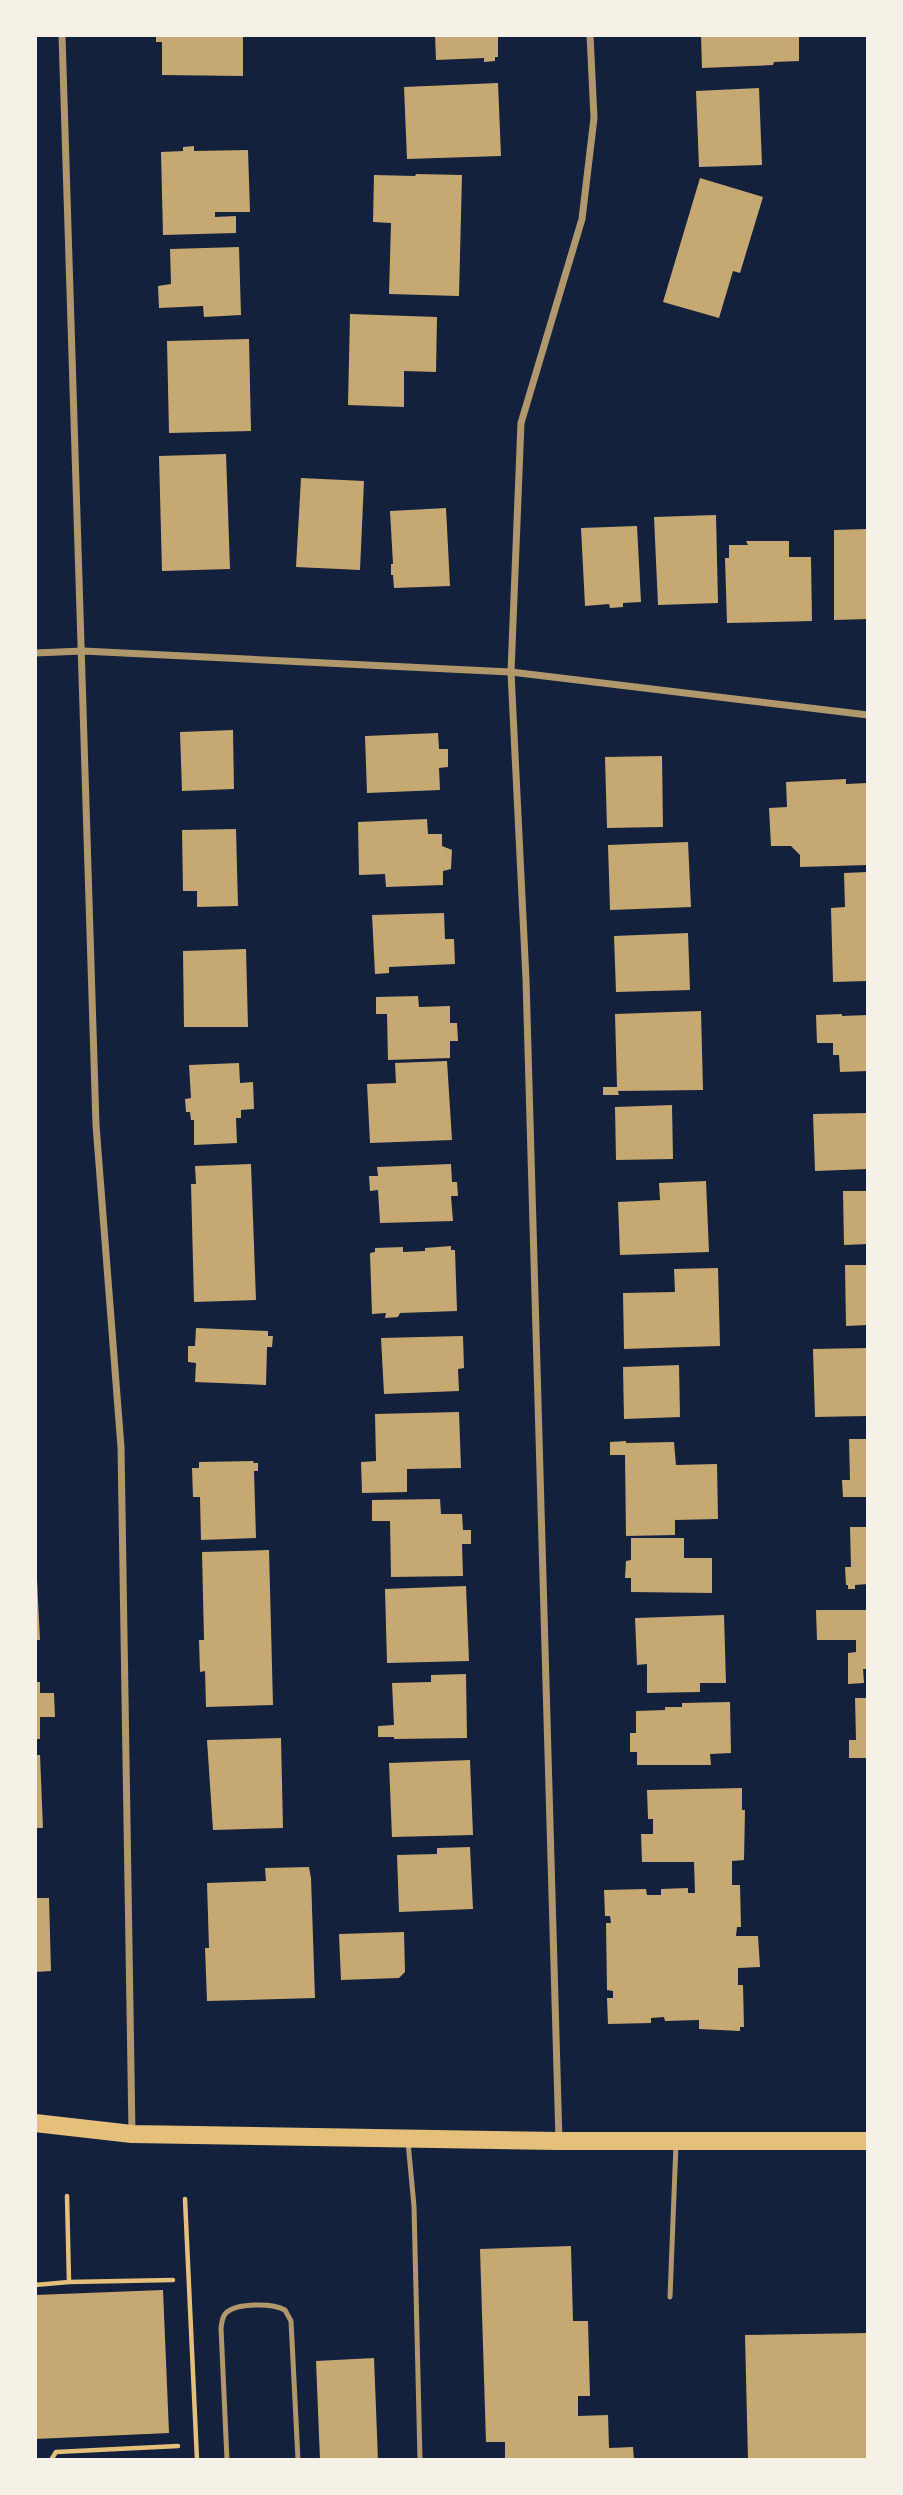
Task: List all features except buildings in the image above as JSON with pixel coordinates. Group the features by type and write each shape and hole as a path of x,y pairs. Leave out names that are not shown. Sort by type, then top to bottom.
{"main road":[{"path":"35,2123 132,2134 559,2141 868,2140"}],"street":[{"path":"62,35 96,1125 121,1447 132,2134"},
{"path":"559,2141 526,979 511,672 521,423 582,219 594,118 590,35"},
{"path":"35,653 83,651 511,672 868,715"}],"lane":[{"path":"408,2138 414,2206 420,2460"},
{"path":"670,2297 676,2141"},
{"path":"227,2460 222,2318 235,2308 271,2305 285,2310 291,2321 298,2460"}],"path":[{"path":"67,2196 69,2281"},
{"path":"185,2199 197,2460"},
{"path":"35,2285 69,2281 173,2280"},
{"path":"51,2460 56,2452 178,2446"}]}
